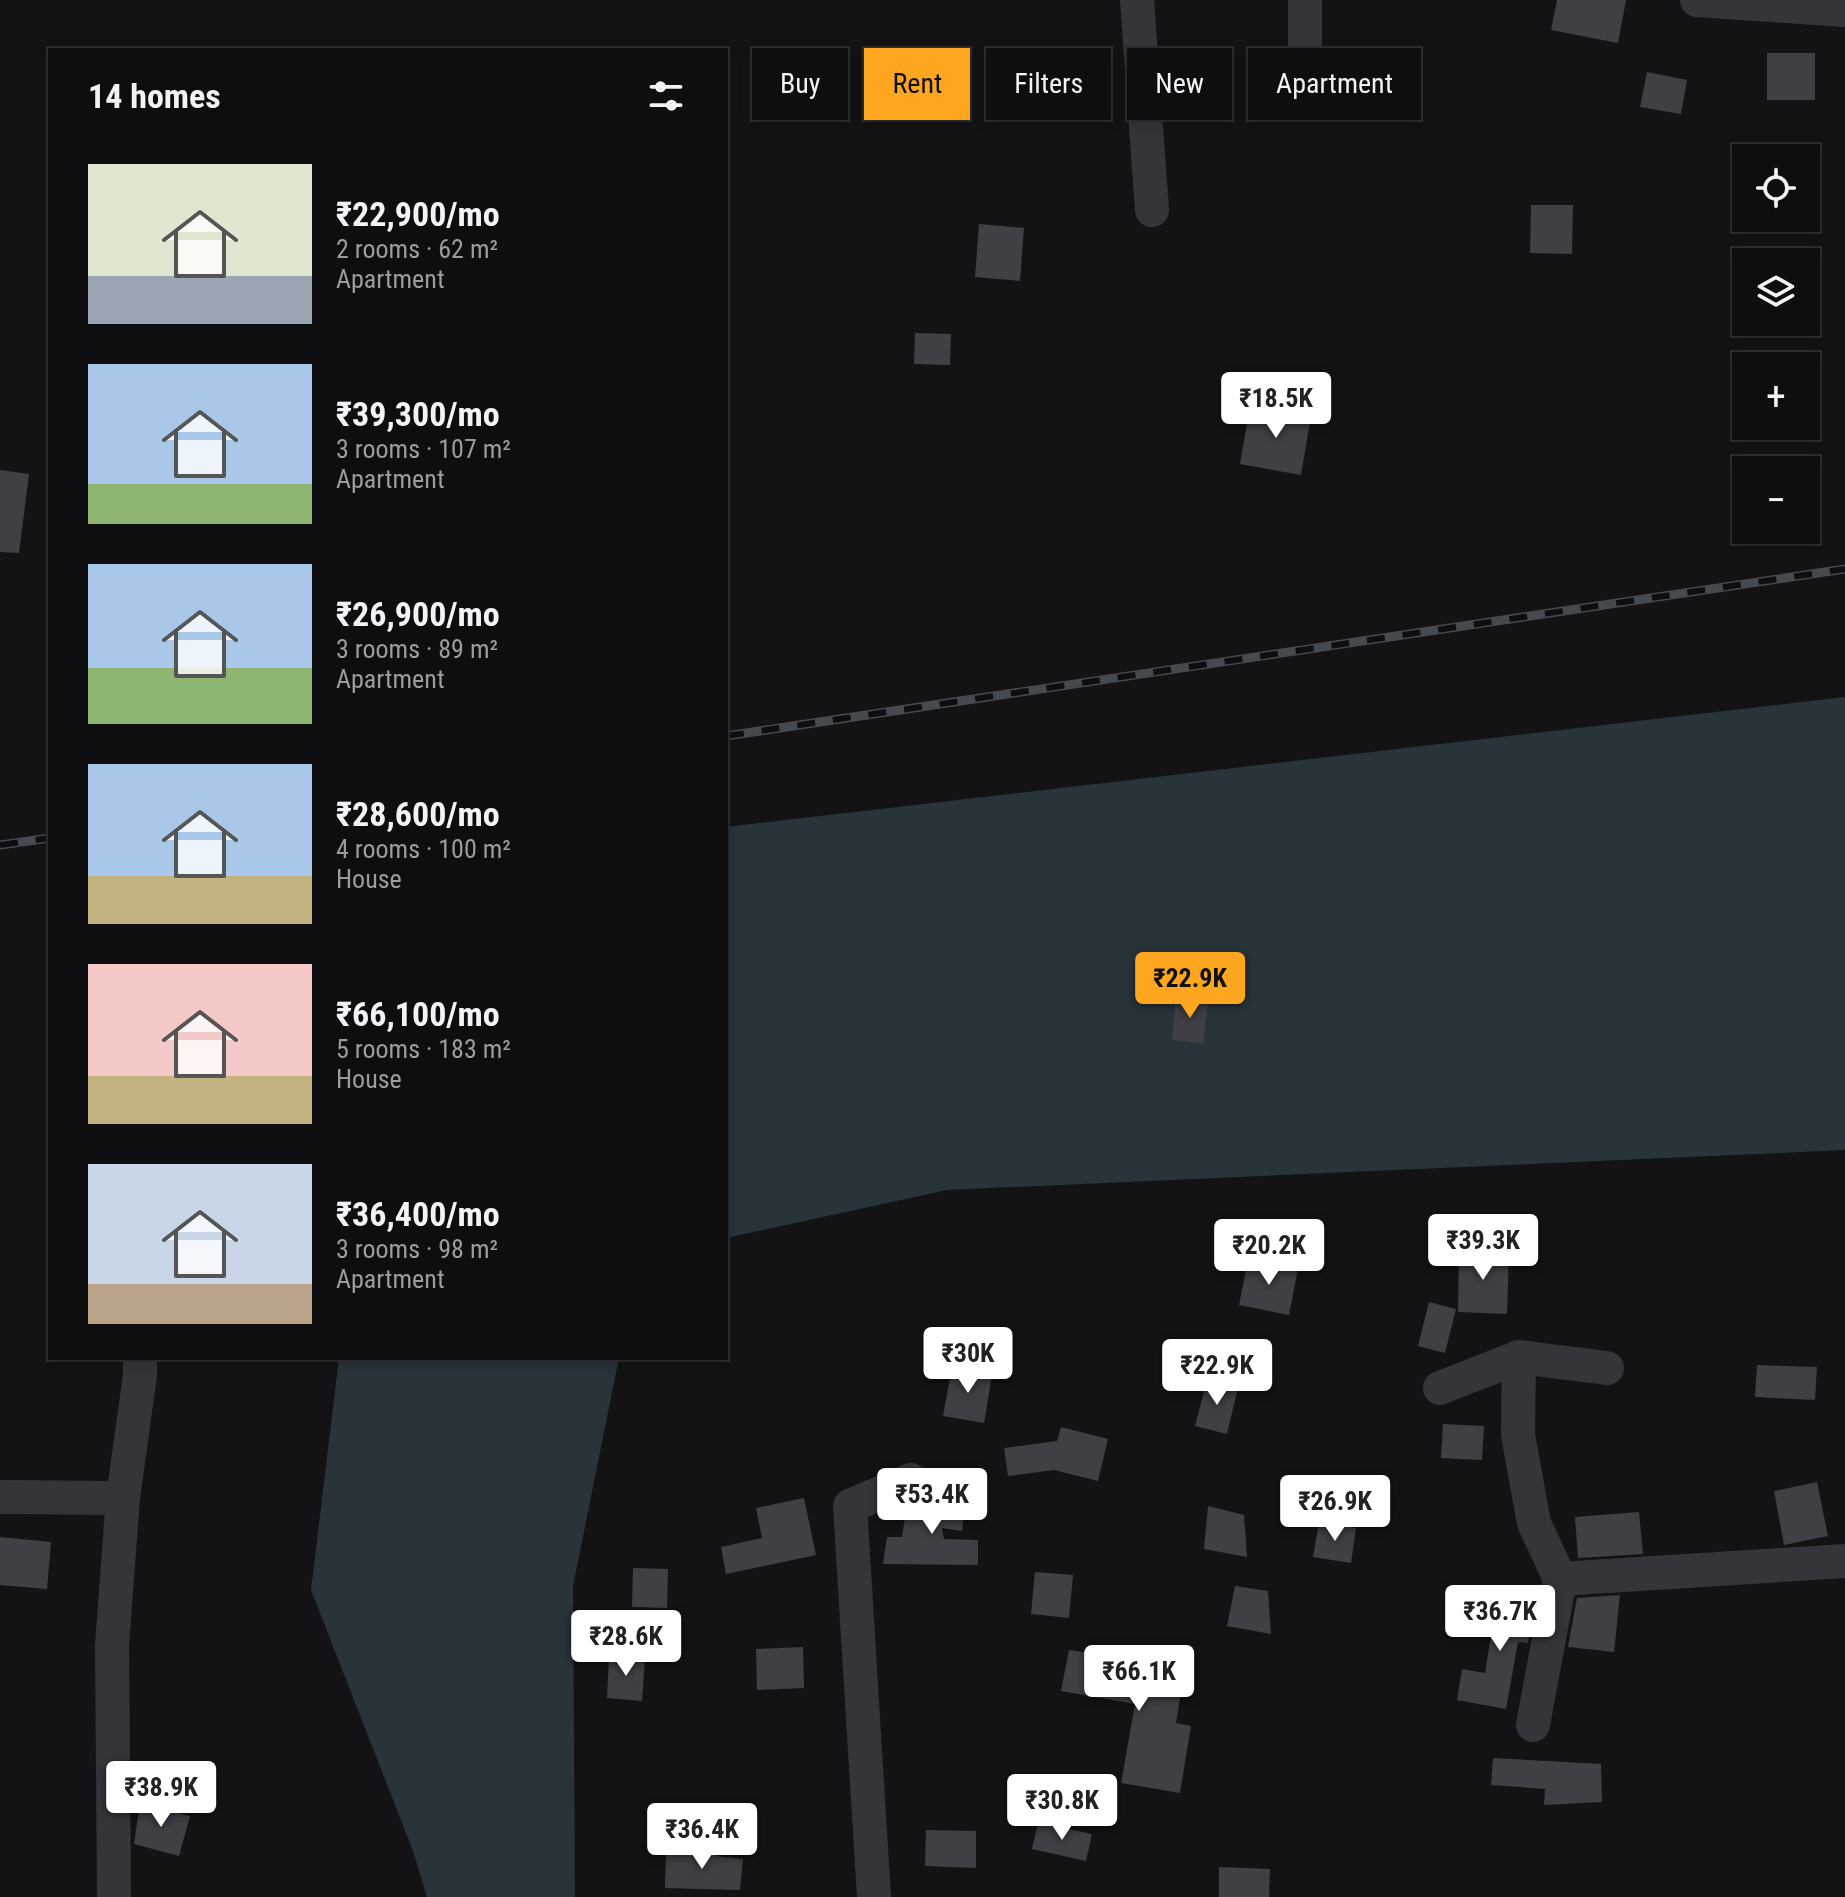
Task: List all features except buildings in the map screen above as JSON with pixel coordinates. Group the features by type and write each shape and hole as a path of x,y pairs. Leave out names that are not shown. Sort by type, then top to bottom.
{"street":[{"path":"1137,0 1152,210"},
{"path":"1305,0 1305,48"},
{"path":"1697,0 1845,10"},
{"path":"1519,1357 1518,1435 1534,1523 1560,1579 1533,1725"},
{"path":"1440,1388 1519,1357 1607,1368"},
{"path":"114,1897 112,1645 123,1498 140,1360"},
{"path":"874,1897 850,1506 911,1480"},
{"path":"0,1497 123,1498"},
{"path":"1560,1579 1845,1561"}],"shaded area":[{"path":"1845,697 1845,1150 947,1190 728,1238 728,827"},
{"path":"339,1360 619,1360 573,1586 575,1897 427,1897 413,1851 311,1590"}],"railway":[{"path":"728,736 1845,569"},
{"path":"0,845 48,838"}]}
